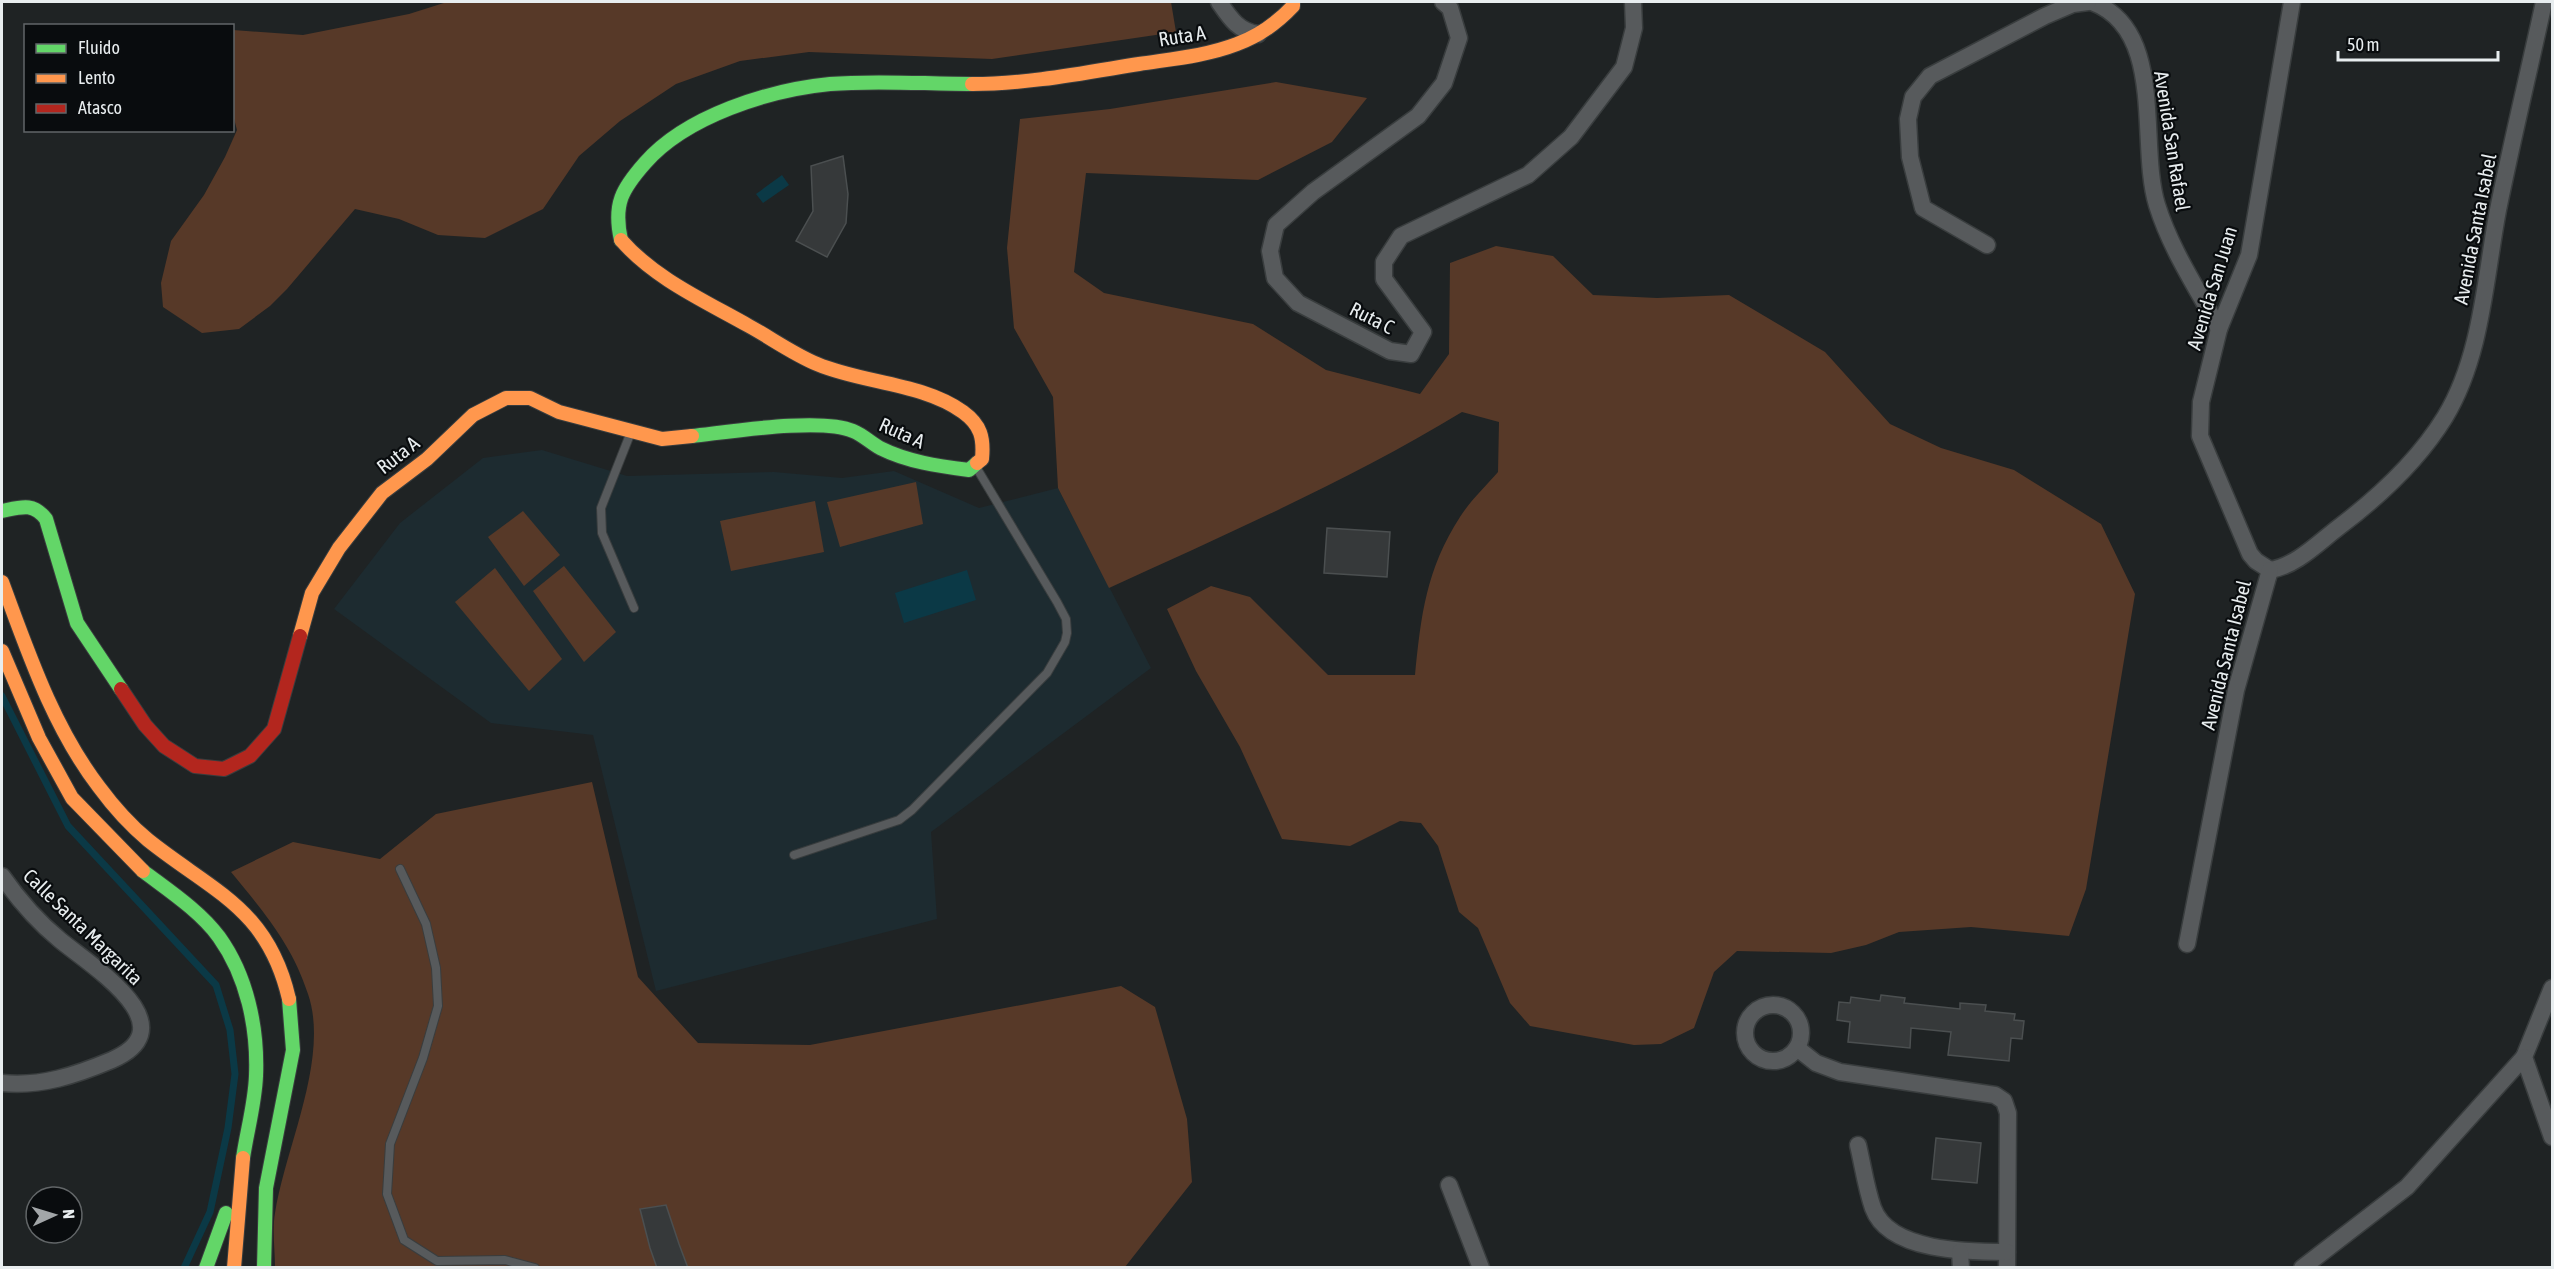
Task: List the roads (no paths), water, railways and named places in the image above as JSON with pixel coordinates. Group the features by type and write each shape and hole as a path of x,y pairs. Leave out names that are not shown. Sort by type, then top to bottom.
{"street":[{"path":"1219,2 1233,22 1245,32 1258,34 1283,17 1293,6 1293,2"},
{"name":"Ruta C","path":"1443,2 1450,8 1459,38 1444,83 1418,116 1313,192 1276,225 1270,251 1275,278 1298,303 1390,351 1411,354 1423,332 1384,279 1384,262 1401,236 1528,175 1571,137 1624,67 1634,28 1633,2"},
{"name":"Avenida San Rafael","path":"1987,244 1923,208 1910,157 1908,119 1913,97 1930,76 1941,70 2045,16 2073,4 2090,2 2117,15 2128,28 2144,78 2156,203 2172,247 2219,328"},
{"name":"Avenida San Juan","path":"2270,570 2250,554 2200,436 2201,402 2219,328 2249,255 2292,2"},
{"name":"Avenida Santa Isabel","path":"2187,944 2235,690 2270,570 2291,564 2374,500 2411,462 2446,416 2463,379 2477,332 2498,210 2544,2"},
{"name":"Ruta A","path":"2,512 28,505 40,511 48,522 64,588 77,622 163,745 193,765 211,770 230,769 247,761 263,746 273,729 312,593 339,548 382,493 427,459 473,415 506,398 530,398 559,412 662,439 816,426 852,430 880,448 919,463 969,470 976,467 982,459 984,440 978,426 963,412 938,399 817,364 666,279 633,254 621,240 618,205 626,185 661,145 719,111 779,94 830,84 1014,84 1212,52 1240,45 1258,34"},
{"path":"2,582 51,703 89,773 147,839 230,899 260,934 294,1024 294,1054 268,1177 234,1266"},
{"path":"2,651 47,754 72,798 133,863 182,901 218,936 251,992 256,1077 240,1174 234,1266"},
{"name":"Calle Santa Margarita","path":"2,876 14,894 58,939 115,982 139,1013 140,1030 134,1046 121,1056 88,1070 48,1082 2,1083"},
{"path":"2302,1268 2407,1187 2524,1057 2553,988"},
{"path":"1797,1048 1816,1063 1840,1072 1995,1095 2004,1101 2008,1113 2007,1260 1961,1260 1907,1240 1890,1231 1874,1210 1858,1145"},
{"path":"2524,1057 2553,1137"},
{"path":"206,1268 218,1243 240,1174"},
{"path":"264,1268 268,1177"},
{"path":"1449,1185 1481,1268"}],"lane":[{"path":"632,431 601,508 603,533 634,608"},
{"path":"794,855 899,820 912,810 1047,673 1065,642 1066,619 1058,603 976,467"},
{"path":"400,869 426,924 436,968 438,1005 423,1058 390,1144 387,1194 404,1240 437,1262 505,1260 536,1268"}],"water":[{"path":"782,175 789,185 763,203 756,194"},
{"path":"967,570 976,600 904,623 895,593"}],"waterway":[{"path":"2,696 68,826 216,985 230,1030 235,1074 228,1128 210,1212 184,1268"}]}
